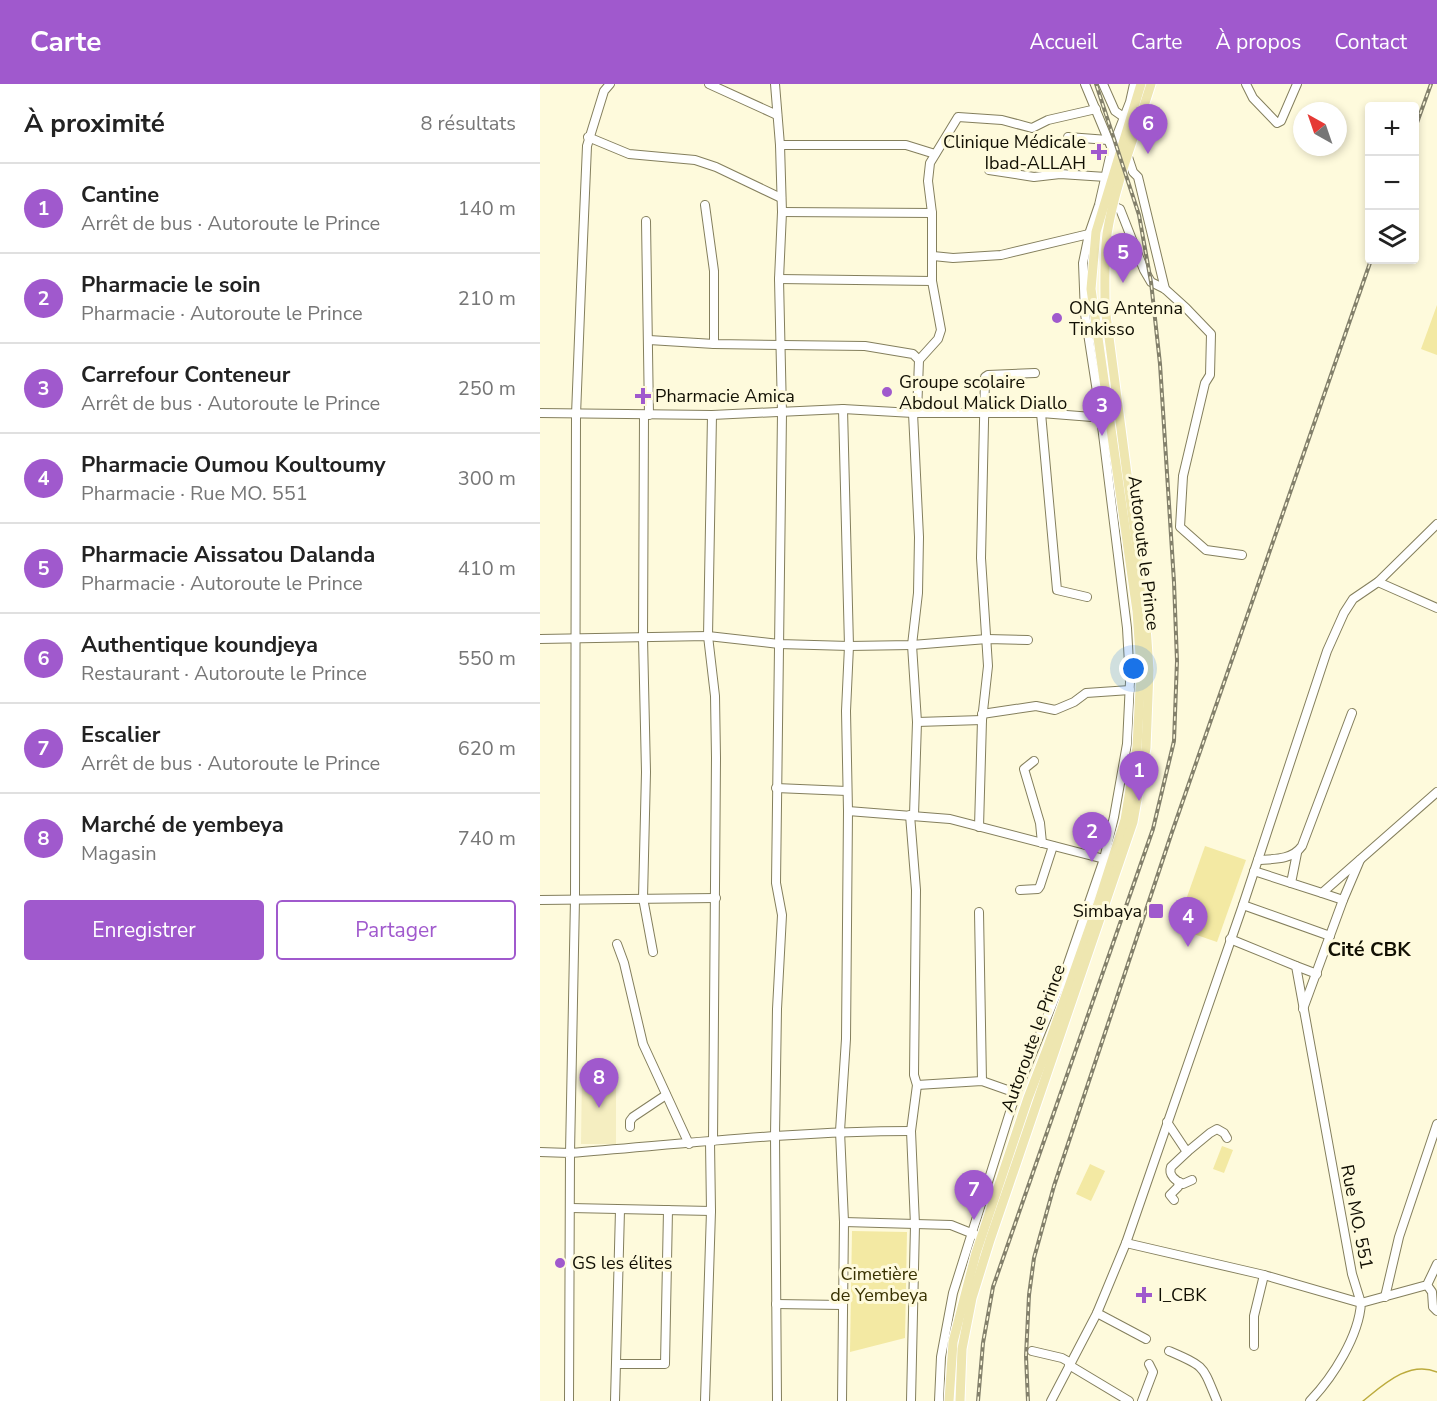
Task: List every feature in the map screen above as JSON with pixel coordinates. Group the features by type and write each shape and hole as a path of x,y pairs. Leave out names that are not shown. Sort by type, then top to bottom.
{"main road":[{"name":"Autoroute le Prince","path":"949,1401 952,1342 977,1235 1028,1098 1108,860 1125,820 1137,747 1140,670 1137,612 1105,418 1091,289 1092,233 1116,168 1141,84"},
{"name":"Autoroute le Prince","path":"960,1401 962,1348 972,1298 1133,822 1146,748 1149,670 1145,611 1105,307 1104,265 1107,233 1113,206 1151,84"}],"street":[{"path":"569,1401 570,1153 575,899 576,415 588,137 604,91 610,84"},
{"path":"709,84 777,115"},
{"path":"775,84 782,212 779,279 782,413 776,788 776,884 782,915 777,1009 775,1135 777,1401"},
{"path":"1085,84 1112,148 1116,168"},
{"path":"1103,84 1115,111 1125,118"},
{"path":"933,256 953,258 1001,255 1092,233 1112,148 1125,118 1134,84"},
{"path":"1246,84 1253,98 1277,123 1281,121 1297,84"},
{"path":"911,1401 915,1224 911,1131 916,1085 914,1075 916,890 912,815 917,722 912,645 918,592 919,537 915,413 919,360 938,339 941,330 933,281 932,213 928,181 930,163 958,117 1002,120 1032,128 1048,120 1095,109"},
{"path":"588,137 629,154 695,160 716,167 781,198"},
{"path":"1068,137 1108,140"},
{"path":"780,145 906,145 935,154"},
{"path":"1128,157 1133,172 1138,177 1165,289"},
{"path":"989,170 1034,177 1060,174 1106,177"},
{"path":"705,205 714,271 714,344"},
{"path":"1113,206 1120,209 1151,282 1165,289 1210,334 1210,375 1205,383 1183,476 1180,527 1206,550 1242,555"},
{"path":"782,212 932,213"},
{"path":"646,221 649,340 643,638 646,771 643,898 653,951"},
{"path":"779,279 933,281"},
{"path":"649,340 780,346 864,346 913,354 919,360"},
{"path":"979,826 982,717 988,666 981,558 985,377 1035,373"},
{"path":"540,413 712,415 843,409 915,413 1041,413 1105,418 1127,628 1130,690 1127,744 1108,860 950,819 848,811"},
{"path":"842,1401 844,1222 840,1131 846,1039 848,811 846,711 849,646 843,409"},
{"path":"1041,413 1057,590 1088,597"},
{"path":"705,1401 711,1211 716,898 715,696 708,636 712,415"},
{"path":"1051,1401 1097,1313 1126,1243 1243,905 1327,651 1353,599 1378,582 1437,524"},
{"path":"1378,582 1437,608"},
{"path":"540,639 708,636 779,644 849,646 912,645 987,639 1028,640"},
{"path":"917,722 982,717 1036,706 1055,710 1074,702 1086,693 1130,690"},
{"path":"1291,883 1297,853 1302,846 1352,713"},
{"path":"1034,761 1024,769 1040,823 1042,843"},
{"path":"776,788 847,792"},
{"path":"1322,893 1437,792"},
{"path":"1020,891 1038,889 1053,846"},
{"path":"1257,860 1282,858 1297,853"},
{"path":"1303,1010 1343,900 1362,857"},
{"path":"1254,871 1343,900"},
{"path":"540,900 716,898"},
{"path":"1243,905 1330,936"},
{"path":"979,912 982,1082"},
{"path":"1230,939 1317,974"},
{"path":"617,944 624,963 643,1044 689,1144"},
{"name":"Rue MO. 551","path":"1296,966 1352,1274 1361,1303"},
{"path":"939,1401 941,1357 953,1293 977,1235 1016,1092 1067,979"},
{"path":"916,1085 982,1082 1016,1092"},
{"path":"630,1127 633,1117 666,1095"},
{"path":"1167,1122 1187,1152"},
{"path":"1385,1297 1400,1237 1434,1147 1437,1124"},
{"path":"1192,1180 1183,1184 1173,1178 1169,1170 1210,1132 1217,1129 1227,1138"},
{"path":"540,1152 570,1153 840,1131 911,1131"},
{"path":"1174,1200 1170,1195 1178,1187 1179,1182"},
{"path":"571,1209 711,1211"},
{"path":"615,1401 620,1210"},
{"path":"616,1364 665,1364 668,1210"},
{"path":"844,1222 951,1225 977,1235"},
{"path":"1126,1243 1264,1275 1361,1303 1427,1285 1436,1267"},
{"path":"1254,1346 1254,1316 1264,1275"},
{"path":"1427,1285 1432,1292 1433,1307 1437,1311"},
{"path":"1310,1401 1320,1391 1338,1364 1360,1319 1361,1303"},
{"path":"776,1304 842,1305"},
{"path":"1097,1313 1146,1339"},
{"path":"1032,1351 1062,1358 1129,1401"},
{"path":"1169,1351 1198,1363 1204,1370 1217,1401"},
{"path":"1142,1401 1153,1372 1149,1364"}],"shaded area":[{"path":"616,1071 616,1144 581,1144 582,1072"}],"green space":[{"path":"1437,305 1437,355 1421,349"},
{"path":"1205,846 1246,860 1217,942 1176,928"},
{"path":"1222,1146 1233,1150 1224,1173 1213,1169"},
{"path":"1090,1164 1105,1171 1091,1201 1076,1194"},
{"name":"Cimetière de Yembeya","path":"852,1231 907,1232 905,1338 850,1352"}],"waterway":[{"path":"1363,1401 1397,1376 1407,1372 1416,1369 1437,1372"}],"railway":[{"path":"978,1401 983,1343 993,1287 1153,829 1174,741 1177,661 1174,582 1160,364 1151,282 1139,215 1096,84"},
{"path":"1419,117 1431,84"},
{"path":"1028,1401 1026,1356 1029,1295 1034,1258 1054,1186 1171,835 1370,264"}],"place":[{"name":"Clinique Médicale Ibad-ALLAH","path":"1099,152"},
{"name":"Authentique koundjeya","path":"1148,154"},
{"name":"Pharmacie Aissatou Dalanda","path":"1123,283"},
{"name":"ONG Antenna Tinkisso","path":"1057,318"},
{"name":"Groupe scolaire Abdoul Malick Diallo","path":"887,392"},
{"name":"Pharmacie Amica","path":"643,396"},
{"name":"Carrefour Conteneur","path":"1102,436"},
{"name":"Cantine","path":"1139,801"},
{"name":"Pharmacie le soin","path":"1092,862"},
{"name":"Simbaya","path":"1156,911"},
{"name":"Pharmacie Oumou Koultoumy","path":"1188,947"},
{"name":"Marché de yembeya","path":"599,1108"},
{"name":"Escalier","path":"974,1220"},
{"name":"GS les élites","path":"560,1263"},
{"name":"I_CBK","path":"1144,1295"}],"district":[{"name":"Cité CBK","path":"1369,949"}]}
